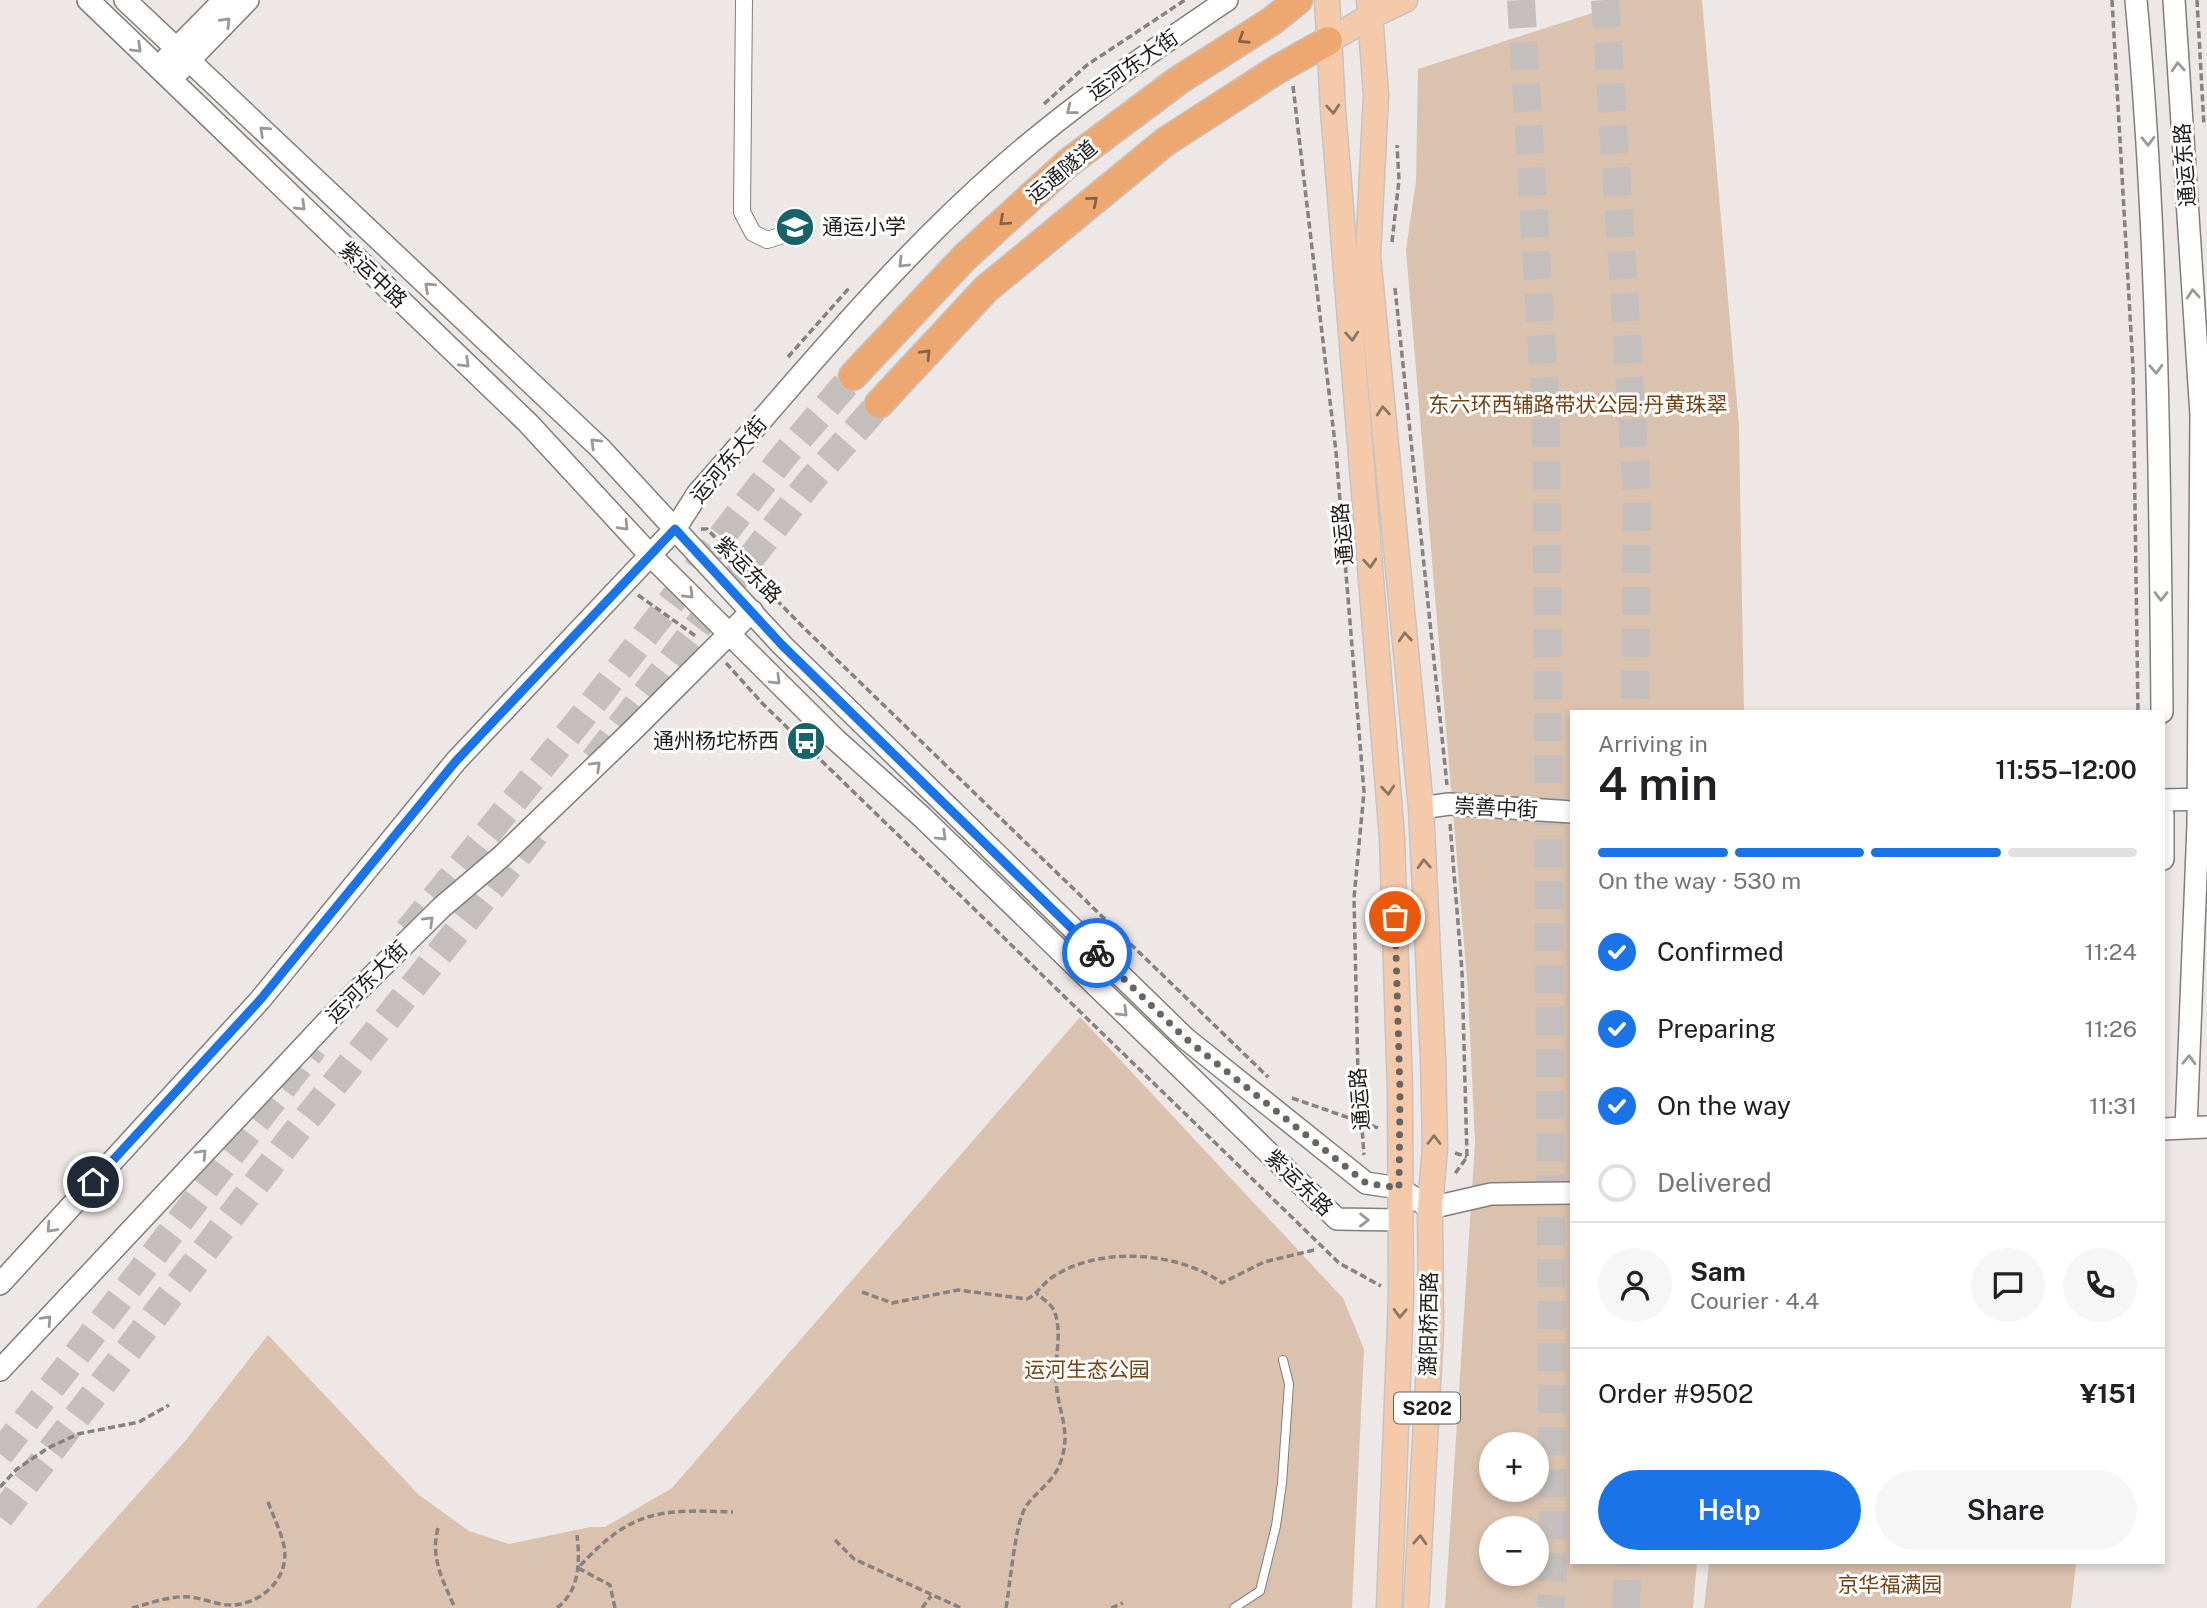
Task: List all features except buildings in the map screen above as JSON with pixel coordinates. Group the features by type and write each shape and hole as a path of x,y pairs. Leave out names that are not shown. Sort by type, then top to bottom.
{"highway":[{"name":"运通隧道","path":"853,376 965,257 1068,163 1179,80 1272,21 1298,0"},
{"name":"运通隧道","path":"879,404 997,281 1165,142 1290,62 1328,41"}],"main road":[{"name":"紫运中路","path":"88,0 528,423 651,555"},
{"name":"紫运中路","path":"125,0 600,448 675,529"},
{"path":"164,74 183,54 224,0"},
{"path":"183,54 248,0"},
{"name":"运河东大街","path":"0,1284 260,1000 456,761 675,529 698,493 895,271 940,225 1065,115 1113,77 1227,0"},
{"name":"通运路","path":"1326,0 1392,838 1400,1135 1399,1220"},
{"path":"1328,41 1370,8 1405,0"},
{"name":"通运东路","path":"2136,0 2149,153 2160,485 2162,710"},
{"name":"通运东路","path":"2174,0 2204,415 2203,799 2197,1128"},
{"path":"1370,8 1376,96 1368,256 1421,808 1435,1147 1430,1208"},
{"name":"紫运东路","path":"675,529 752,611 955,816 1185,1038 1366,1183"},
{"name":"紫运东路","path":"651,555 835,739 922,817 1337,1219 1399,1220 1430,1208"},
{"name":"运河东大街","path":"0,1370 339,1009 442,907 502,856 631,732 728,632 752,611"},
{"path":"2165,800 2203,799"},
{"name":"崇善中街","path":"1421,808 1449,804 1570,812"},
{"path":"2165,1129 2197,1128"},
{"path":"1366,1183 1399,1188 1430,1208 1491,1194 1570,1193"},
{"name":"潞阳桥西路","path":"1416,1608 1431,1328 1430,1208"},
{"name":"潞阳桥西路","path":"1389,1608 1401,1297 1399,1220"}],"street":[{"path":"744,0 742,212 753,233 767,240 783,235 802,218"}],"lane":[{"path":"1234,1608 1260,1591 1276,1526 1289,1384 1283,1360"}],"path":[{"path":"2112,0 2133,368 2138,710"},
{"name":"通运东路","path":"2197,0 2204,134"},
{"name":"通运路","path":"1290,62 1336,452 1364,792 1354,898 1361,1123 1366,1183"},
{"path":"1391,252 1399,180 1396,140"},
{"path":"1394,280 1449,804 1462,972 1468,1157 1452,1177"},
{"name":"紫运东路","path":"675,529 707,529 805,629 1277,1086"},
{"name":"紫运东路","path":"622,584 713,648 773,714 1339,1263 1401,1297"},
{"path":"1287,1096 1400,1135"},
{"path":"1435,1147 1468,1157"},
{"path":"862,1292 892,1303 958,1290 1027,1299 1037,1294 1053,1276 1096,1259 1155,1259 1205,1271 1222,1283 1264,1262 1314,1250"},
{"path":"1006,1608 1017,1530 1026,1507 1059,1467 1066,1437 1066,1420 1058,1402 1055,1374 1059,1329 1054,1309 1037,1294"},
{"path":"0,1487 16,1469 78,1434 139,1422 169,1405"},
{"path":"132,1608 191,1597 234,1605 253,1600 272,1589 280,1576 284,1545 267,1499"},
{"path":"578,1568 603,1542 642,1518 668,1510 733,1511"},
{"path":"438,1528 435,1554 437,1567 455,1608"},
{"path":"557,1608 569,1599 578,1568 577,1535"},
{"path":"835,1540 854,1559 961,1608"},
{"path":"578,1568 610,1585 615,1608"},
{"path":"922,1608 931,1596"},
{"path":"1111,1608 1123,1603"}],"green space":[{"name":"东六环西辅路带状公园·丹黄珠翠","path":"1619,0 1702,0 1739,426 1744,710 1570,710 1570,1564 1697,1564 1693,1608 1445,1608 1475,1143 1468,991 1406,250 1416,181 1418,69 1602,10"},
{"name":"运河生态公园","path":"1080,1017 1343,1298 1364,1349 1352,1608 36,1608 186,1440 268,1335 419,1495 469,1531 509,1544 590,1527 605,1527 672,1488"},
{"name":"京华福满园","path":"1709,1564 2076,1564 2071,1608 1704,1608"}],"tunnel":[{"path":"1521,0 1546,418 1553,1581 1550,1608"},
{"path":"1605,0 1637,495 1635,710"},
{"path":"408,931 579,721 783,457 853,376"},
{"path":"594,760 809,483 879,404"},
{"path":"0,1517 292,1137 540,828"},
{"path":"0,1454 314,1047"},
{"path":"1626,1608 1627,1564"}],"way so far":[{"path":"1097,953 1185,1038 1366,1183 1399,1188 1400,1092 1395,917"}],"place":[{"name":"通运小学","path":"795,227"},
{"name":"通州杨坨桥西","path":"806,741"}],"route":[{"path":"93,1182 260,1000 456,761 675,529 782,645 1097,953"}]}
